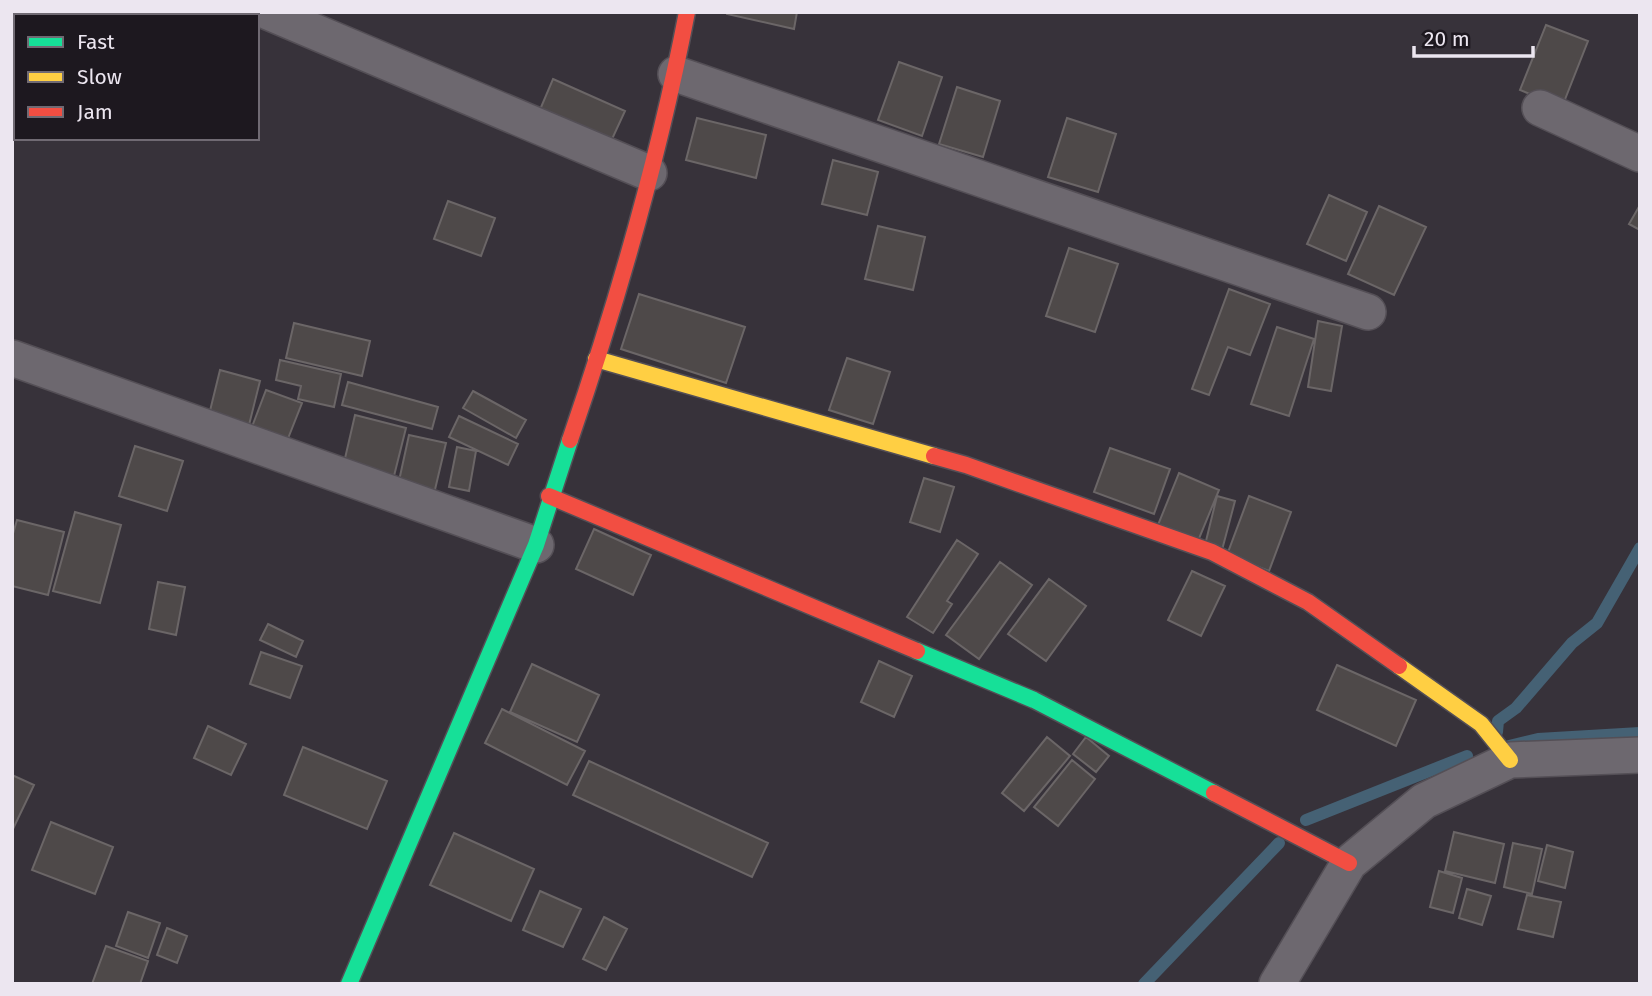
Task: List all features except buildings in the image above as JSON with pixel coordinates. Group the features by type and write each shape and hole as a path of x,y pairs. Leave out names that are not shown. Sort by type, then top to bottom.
{"street":[{"path":"268,12 649,173"},
{"path":"349,984 536,545 549,496 596,359 649,173 676,74 687,12"},
{"path":"676,74 1368,312"},
{"path":"1540,108 1640,155"},
{"path":"12,358 536,545"},
{"path":"596,359 966,465 1212,552 1308,603 1341,625 1481,724 1510,760"},
{"path":"549,496 1034,700 1349,863"},
{"path":"1277,984 1349,863 1424,801 1510,760 1640,755"}],"waterway":[{"path":"1497,732 1498,721 1516,708 1572,643 1597,623 1640,548"},
{"path":"1509,746 1538,739 1640,733"},
{"path":"1306,820 1467,756"},
{"path":"1144,984 1279,843"}],"traffic: fast":[{"path":"349,984 536,545 570,440"},
{"path":"917,651 1034,700 1214,793"}],"traffic: slow":[{"path":"596,359 934,456"},
{"path":"1399,666 1481,724 1510,760"}],"traffic: jam":[{"path":"570,440 636,228 664,120 687,12"},
{"path":"934,456 1212,552 1308,602 1399,666"},
{"path":"549,496 917,651"},
{"path":"1214,793 1349,863"}]}
